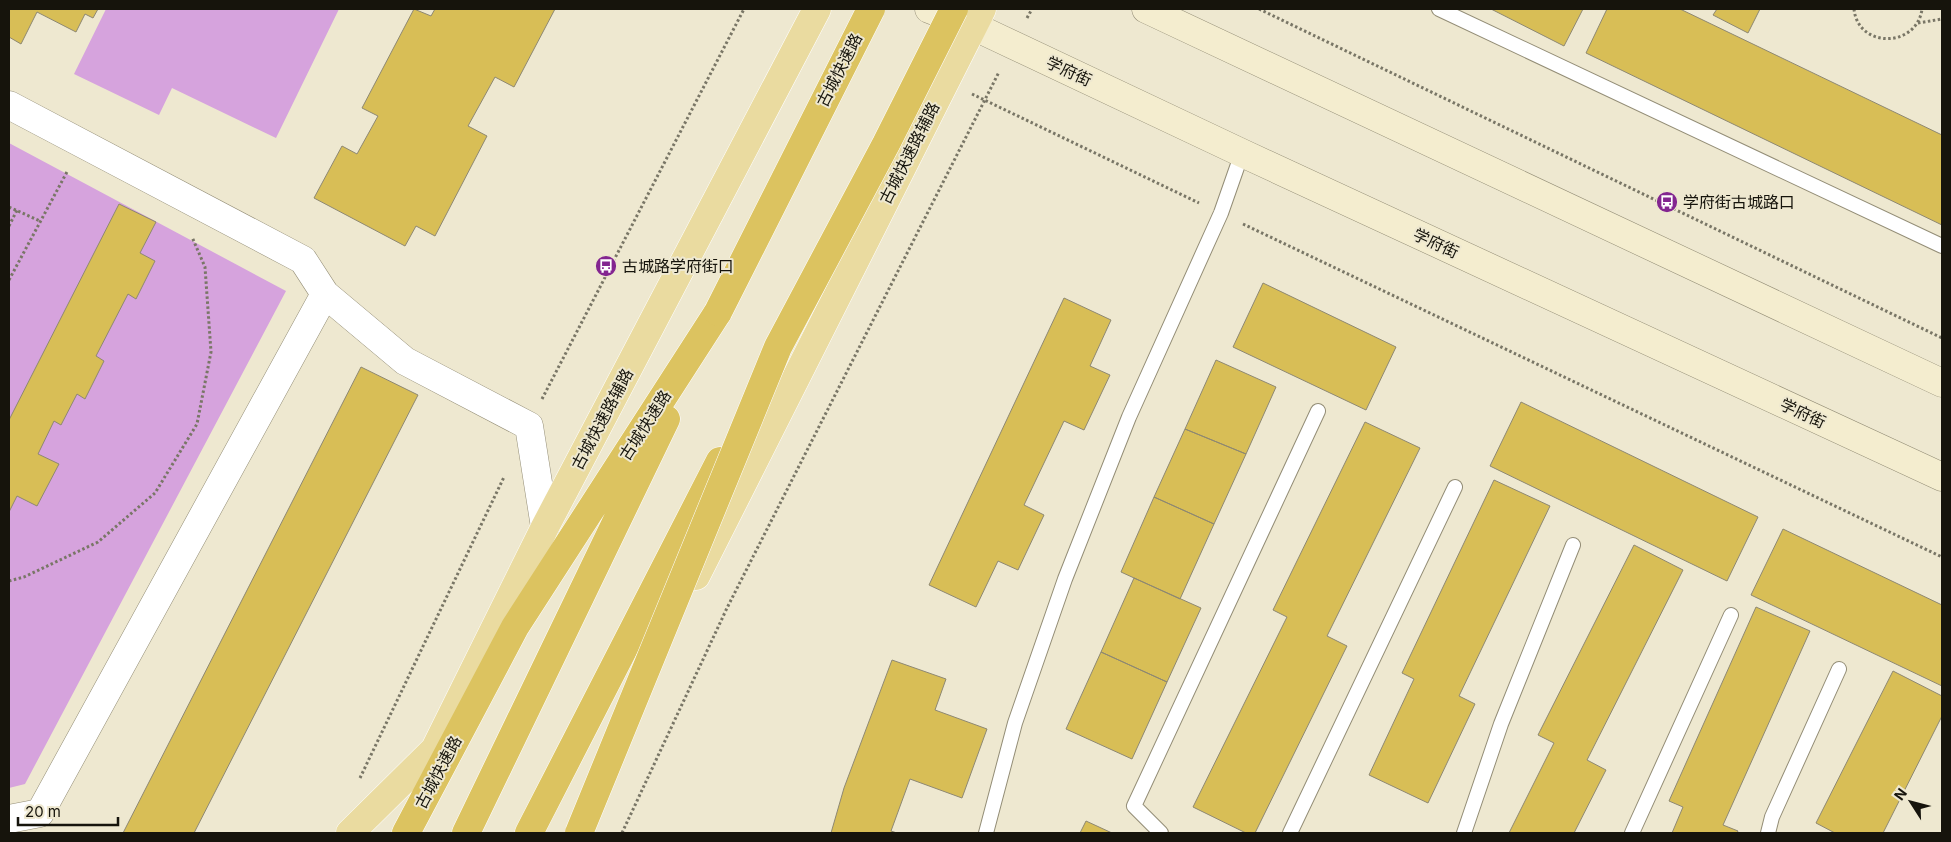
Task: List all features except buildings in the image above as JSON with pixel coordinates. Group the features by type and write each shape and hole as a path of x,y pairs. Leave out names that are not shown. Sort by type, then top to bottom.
{"highway":[{"name":"古城快速路","path":"406,833 514,627 718,312 871,9"},
{"path":"529,833 778,347 886,144 970,15"},
{"path":"466,833 718,312"},
{"path":"579,833 778,347"}],"main road":[{"name":"古城快速路辅路","path":"394,833 545,527 817,9"},
{"name":"学府街","path":"929,9 970,15 1013,45 1942,477"},
{"path":"1146,9 1942,383"},
{"name":"古城快速路辅路","path":"565,833 945,82 970,15"},
{"path":"350,833 436,747"},
{"path":"579,833 588,789"}],"street":[{"path":"9,105 303,260 325,294 405,361 529,426 545,527"},
{"path":"9,819 40,813 325,294"}],"lane":[{"path":"1439,9 1942,246"},
{"path":"986,833 1016,723 1065,579 1130,417 1221,213 1242,153"},
{"path":"1161,833 1134,806 1318,411"},
{"path":"1290,833 1455,487"},
{"path":"1464,833 1501,724 1573,545"},
{"path":"1632,833 1731,615"},
{"path":"1768,833 1772,817 1839,669"}],"path":[{"path":"622,833 727,608 1032,9"},
{"path":"1259,9 1942,338"},
{"path":"1854,9 1859,24 1866,32 1876,38 1888,40 1900,38 1910,32 1917,24 1922,9"},
{"path":"1917,24 1942,20"},
{"path":"945,82 1942,558"},
{"path":"9,280 82,144"},
{"path":"9,207 40,221"},
{"path":"9,226 17,210"},
{"path":"9,581 24,577 98,542 155,493 197,424 211,352 205,267 189,230"}],"shaded area":[{"path":"106,9 339,9 276,138 172,88 159,115 74,74"},
{"path":"9,143 286,291 25,784 9,788"}],"place":[{"name":"学府街古城路口","path":"1667,202"},
{"name":"古城路学府街口","path":"606,266"}]}
